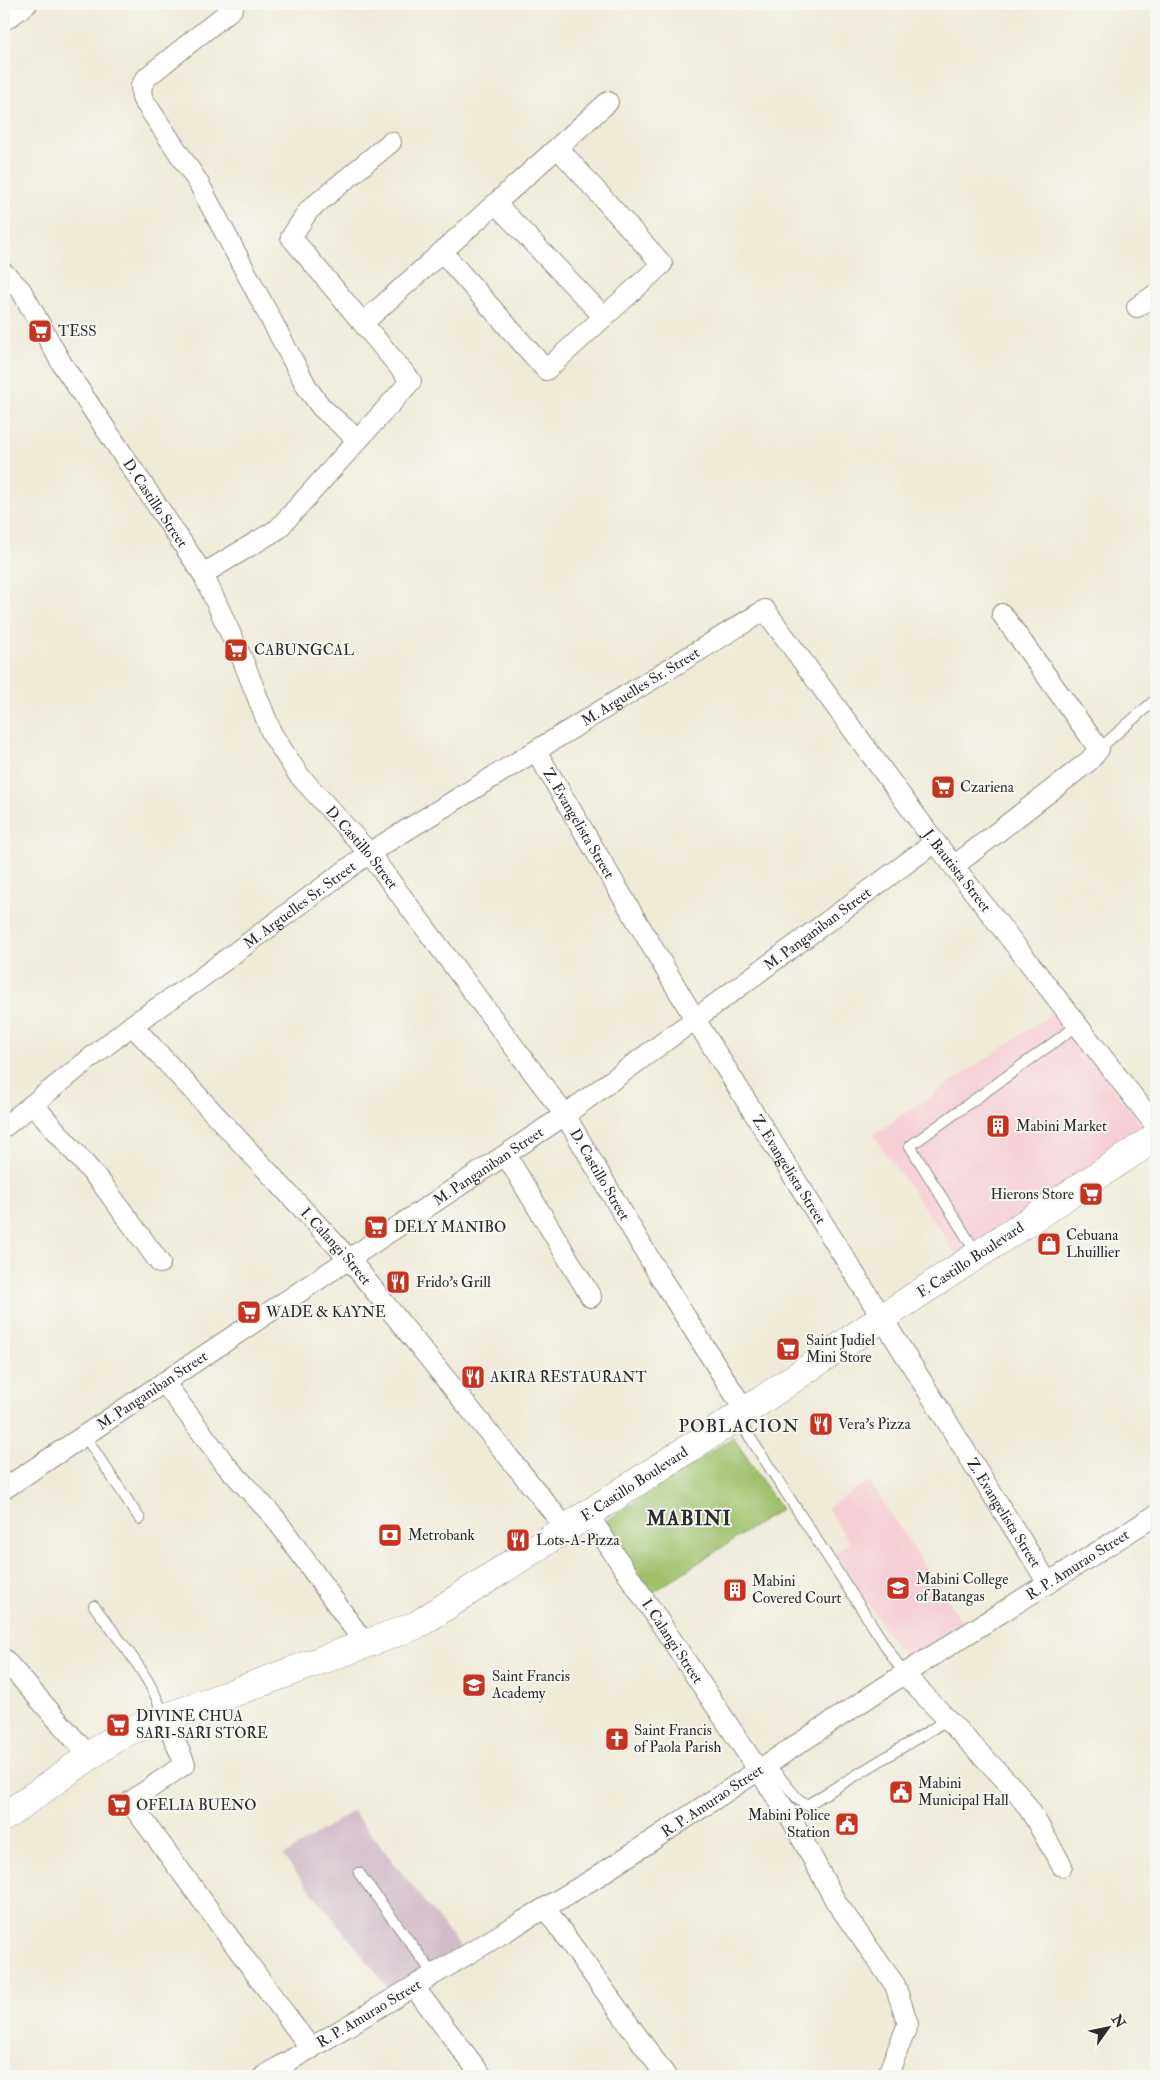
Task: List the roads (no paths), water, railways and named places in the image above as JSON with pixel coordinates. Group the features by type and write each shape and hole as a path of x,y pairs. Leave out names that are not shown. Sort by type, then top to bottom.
{"main road":[{"name":"F. Castillo Boulevard","path":"4,1817 121,1734 417,1625 741,1414 882,1318 1156,1137"}],"street":[{"path":"5,18 27,4"},
{"path":"234,4 232,9 147,77 141,86 142,98 198,182 308,389 321,407 358,440"},
{"path":"363,323 608,102"},
{"path":"203,574 278,529 411,381 291,237 310,210 391,142"},
{"path":"442,252 546,370 662,264 558,148"},
{"path":"496,204 604,317"},
{"name":"D. Castillo Street","path":"4,273 21,290 62,364 203,574 244,663 272,734 298,774 369,853 565,1115 741,1414"},
{"path":"1137,307 1156,294"},
{"name":"M. Arguelles Sr. Street","path":"4,1127 132,1025 197,981 369,853 765,610"},
{"name":"J. Bautista Street","path":"765,610 935,842 1156,1126"},
{"path":"954,866 1089,761 1099,749 1002,614"},
{"name":"Z. Evangelista Street","path":"536,751 695,1019 1048,1583"},
{"name":"M. Panganiban Street","path":"4,1490 565,1115 935,842"},
{"name":"I. Calangi Street","path":"132,1025 349,1259 576,1520 764,1766 836,1902 895,1985 908,2024 887,2076"},
{"path":"33,1104 103,1185 160,1263"},
{"path":"506,1155 591,1297"},
{"path":"164,1382 225,1464 275,1518 365,1644"},
{"name":"R. P. Amurao Street","path":"264,2076 595,1878 904,1674 1156,1515"},
{"path":"4,1659 89,1756"},
{"path":"904,1674 1016,1792 1031,1812 1062,1866"},
{"path":"165,1718 185,1764 130,1802 311,2049"},
{"path":"545,1908 666,2076"},
{"path":"414,1987 482,2076"}],"lane":[{"path":"1099,749 1156,699"},
{"path":"978,1255 910,1146 1078,1025"},
{"name":"D. Castillo Street","path":"741,1414 904,1674"},
{"path":"84,1435 140,1519"},
{"path":"94,1606 146,1677 158,1697 165,1718"},
{"path":"764,1766 798,1799 807,1805 947,1720"},
{"path":"359,1873 434,1975"}],"place":[{"name":"TESS","path":"40,331"},
{"name":"CABUNGCAL","path":"236,650"},
{"name":"Czariena","path":"943,787"},
{"name":"Mabini Market","path":"998,1126"},
{"name":"Hierons Store","path":"1091,1194"},
{"name":"DELY MANIBO","path":"376,1227"},
{"name":"Cebuana Lhuillier","path":"1049,1244"},
{"name":"Frido's Grill","path":"398,1282"},
{"name":"WADE & KAYNE","path":"249,1312"},
{"name":"Saint Judiel Mini Store","path":"788,1349"},
{"name":"AKIRA RESTAURANT","path":"473,1377"},
{"name":"Vera's Pizza","path":"821,1424"},
{"name":"Metrobank","path":"390,1535"},
{"name":"Lots-A-Pizza","path":"518,1540"},
{"name":"Mabini College of Batangas","path":"898,1588"},
{"name":"Mabini Covered Court","path":"735,1590"},
{"name":"Saint Francis Academy","path":"474,1685"},
{"name":"DIVINE CHUA SARI-SARI STORE","path":"118,1725"},
{"name":"Saint Francis of Paola Parish","path":"617,1739"},
{"name":"Mabini Municipal Hall","path":"901,1792"},
{"name":"OFELIA BUENO","path":"119,1805"},
{"name":"Mabini Police Station","path":"847,1824"}],"district":[{"name":"POBLACION","path":"739,1426"},
{"name":"MABINI","path":"689,1518"}]}
